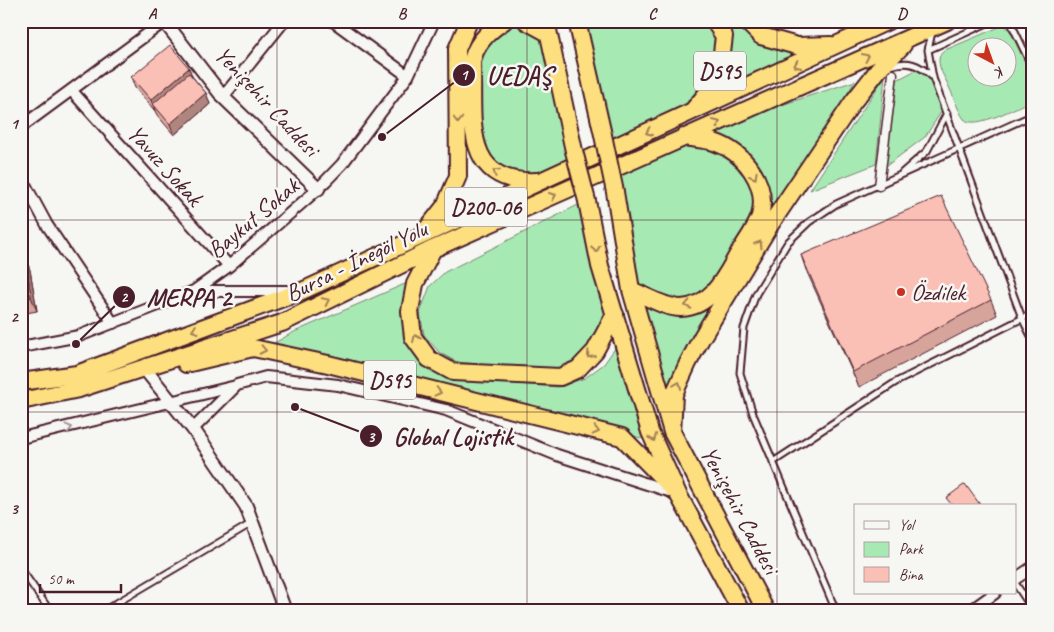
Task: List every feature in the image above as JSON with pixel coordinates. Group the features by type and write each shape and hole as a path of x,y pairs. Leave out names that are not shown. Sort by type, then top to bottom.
{"highway":[{"path":"421,237 445,206 458,176 457,49 469,21"},
{"path":"504,21 491,30 473,53 476,144 484,164 499,176 520,182 542,180"},
{"path":"526,21 547,27 600,266 650,432 678,494"},
{"name":"Yenişehir Caddesi","path":"577,21 615,192 631,290 672,432 766,611"},
{"path":"583,45 591,21"},
{"name":"D595","path":"690,114 719,79 724,36 714,21"},
{"path":"746,21 761,36 797,46 839,45"},
{"name":"Bursa - İnegöl Yolu","path":"21,382 77,374 302,291 690,114 888,21"},
{"name":"Bursa - İnegöl Yolu","path":"21,401 79,389 282,323 434,249 940,24"},
{"path":"672,432 674,394 688,363 770,225 853,102 886,72 911,38"},
{"path":"631,290 657,302 681,308 703,302 719,288 760,217 763,196 754,173 739,156 715,142 684,137"},
{"path":"434,249 415,284 410,311 413,337 429,359 453,372 560,378 578,369 595,351 615,314"},
{"name":"D595","path":"79,389 253,348 328,364 622,437 678,494"},
{"name":"Yenişehir Caddesi","path":"678,494 740,611"}],"street":[{"path":"223,97 284,21"},
{"path":"333,21 408,76"},
{"name":"Baykut Sokak","path":"21,347 79,336 194,292 229,266 318,189 369,131 408,76 434,21"},
{"path":"21,126 72,91 164,22"},
{"name":"Yenişehir Caddesi","path":"164,22 223,97 318,189"},
{"path":"879,186 886,72"},
{"name":"Yavuz Sokak","path":"72,91 229,266"},
{"path":"21,177 47,225 113,323"},
{"path":"194,292 302,291"},
{"path":"148,373 193,429 246,506 285,611"},
{"path":"21,438 173,402 266,377 338,385 446,410 557,456 678,494"},
{"path":"193,429 237,386"},
{"path":"1016,578 1033,567"},
{"path":"970,611 994,594"}],"lane":[{"path":"785,21 805,21"},
{"path":"928,50 992,21"},
{"path":"1010,21 1033,69"},
{"path":"940,24 928,50 933,78 1022,318 1033,340"},
{"path":"886,72 899,63 911,64 921,66 933,78"},
{"path":"898,177 927,150 947,113"},
{"path":"836,611 773,462 740,373 744,328 756,294 788,242 809,222 836,204 1033,115"},
{"path":"773,462 896,382 1033,313"},
{"path":"103,611 252,523"},
{"path":"21,569 50,611"},
{"path":"1016,584 1033,610"}],"green space":[{"path":"504,21 526,21 548,33 578,165 542,180 484,164 472,62"},
{"path":"577,21 746,21 761,36 839,45 606,153"},
{"path":"1004,25 1015,38 973,38"},
{"path":"1016,39 1033,75 1033,100 987,120 970,122 964,119 958,108 940,67 940,55 945,50 966,41 966,88 1016,88"},
{"path":"918,69 929,79 943,109 925,137 886,166 897,80"},
{"path":"885,76 876,164 810,190"},
{"path":"855,81 688,363 672,432 610,172 684,137"},
{"path":"584,202 608,312 591,345 576,363 558,372 457,362 440,353 424,335 420,313 430,286 445,272"},
{"path":"414,280 407,338 420,363 450,379 558,387 585,378 604,364 618,344 644,439 572,418 269,346 294,332"}],"building":[{"path":"170,45 189,68 151,100 131,77"},
{"path":"189,73 206,93 170,124 153,104"},
{"name":"Özdilek","path":"941,196 991,300 853,372 801,255"},
{"path":"25,255 31,297 21,298 21,256"},
{"path":"965,484 980,504 951,504 946,498"}],"place":[{"name":"UEDAŞ","path":"382,137"},
{"name":"Özdilek","path":"901,292"},
{"name":"MERPA 2","path":"76,344"},
{"name":"Global Lojistik","path":"295,407"}]}
